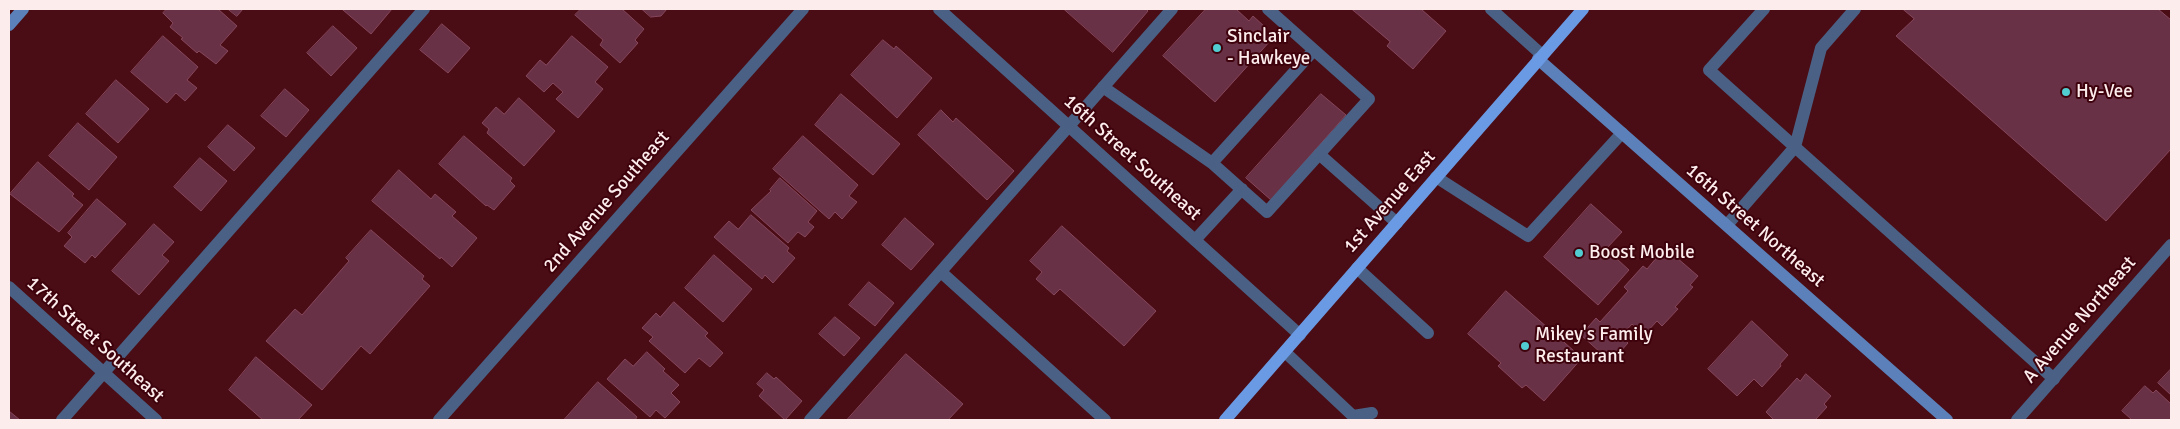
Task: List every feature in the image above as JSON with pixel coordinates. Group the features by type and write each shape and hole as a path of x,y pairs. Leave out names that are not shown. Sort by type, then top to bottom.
{"main road":[{"name":"1st Avenue East","path":"1225,420 1583,9"}],"street":[{"path":"9,25 23,9"},
{"path":"62,420 424,9"},
{"name":"2nd Avenue Southeast","path":"439,420 803,9"},
{"name":"16th Street Southeast","path":"939,9 1300,335"},
{"path":"810,420 1172,9"},
{"path":"1103,87 1212,163 1267,212 1369,99 1268,9"},
{"path":"1491,9 1540,57"},
{"path":"1764,9 1709,70 2054,379"},
{"path":"1727,225 1795,146 1821,48 1855,9"},
{"path":"1212,163 1314,50"},
{"name":"16th Street Northeast","path":"1540,57 1622,133 1947,420"},
{"path":"1436,177 1528,236 1622,133"},
{"path":"1319,154 1397,223"},
{"path":"1195,240 1242,189"},
{"name":"A Avenue Northeast","path":"2018,420 2171,245"},
{"path":"1357,268 1428,333"},
{"path":"941,272 1105,420"},
{"name":"17th Street Southeast","path":"9,288 156,420"},
{"path":"1285,352 1353,416 1372,413"}],"building":[{"path":"167,9 218,9 237,26 220,45 228,51 216,64 199,51 197,53 170,27 173,23 163,13"},
{"path":"228,9 243,9 237,16"},
{"path":"392,9 371,34 343,10"},
{"path":"581,9 622,9 644,29 635,40 638,43 620,63 600,45 603,40 575,15"},
{"path":"642,9 667,9 661,16 651,17"},
{"path":"1064,9 1146,9 1148,11 1113,52"},
{"name":"Sinclair - Hawkeye","path":"1206,9 1236,9 1249,21 1253,16 1266,28 1262,32 1271,40 1215,102 1163,56"},
{"path":"1352,9 1421,9 1446,31 1413,69 1387,46 1390,42"},
{"name":"Hy-Vee","path":"1903,9 2158,9 2171,20 2171,149 2106,221 1896,36 1914,19"},
{"path":"442,24 470,48 448,73 420,50"},
{"path":"333,26 357,48 331,76 307,53"},
{"path":"163,36 198,67 187,80 197,88 185,101 176,93 167,103 131,72"},
{"path":"572,36 608,67 595,82 603,89 578,118 556,99 563,92 553,83 544,92 526,76 540,60 546,65"},
{"path":"883,40 894,49 896,46 932,78 897,118 851,75"},
{"path":"116,80 149,109 118,143 86,114"},
{"path":"285,89 309,110 286,137 261,116"},
{"path":"841,94 900,144 873,175 815,125"},
{"path":"1321,94 1346,115 1271,200 1246,178"},
{"path":"519,98 555,131 524,166 487,133 489,129 482,123 496,107 504,114"},
{"path":"941,110 953,122 956,118 1014,171 987,200 918,135"},
{"path":"78,123 117,157 89,190 49,156"},
{"path":"228,125 255,148 234,171 208,147"},
{"path":"464,136 512,178 510,181 515,186 494,210 486,206 439,164"},
{"path":"803,136 858,185 849,196 857,202 842,219 835,212 829,219 773,169"},
{"path":"200,158 227,181 201,211 174,187"},
{"path":"38,162 74,194 72,196 83,205 59,232 10,194"},
{"path":"399,170 431,199 435,194 456,212 452,216 477,238 452,267 372,201"},
{"path":"780,178 817,211 808,222 814,227 805,237 798,232 788,243 751,210 771,191"},
{"path":"97,199 126,224 95,258 92,255 85,263 64,246 72,237 68,233"},
{"name":"Boost Mobile","path":"1591,204 1622,232 1606,249 1629,270 1598,305 1544,257"},
{"path":"751,215 789,248 787,251 795,258 773,283 765,275 762,279 714,237 729,221 738,229"},
{"path":"905,218 934,244 911,270 882,245"},
{"path":"154,224 174,242 162,255 169,261 139,295 112,271"},
{"path":"1062,226 1156,311 1124,346 1060,289 1054,295 1036,279 1042,272 1030,261"},
{"path":"371,230 424,276 422,279 430,286 370,354 361,346 322,390 266,341 295,309 302,315 349,261 346,258"},
{"path":"1669,251 1698,276 1690,285 1693,287 1675,307 1678,309 1662,326 1657,321 1644,335 1632,324 1621,336 1628,343 1611,362 1581,335 1596,318 1600,322 1628,291 1624,287 1643,266 1647,269 1658,256 1662,259"},
{"path":"714,255 752,289 723,322 685,288"},
{"path":"869,282 894,303 875,326 849,305"},
{"name":"Mikey's Family Restaurant","path":"1506,291 1582,358 1544,401 1526,385 1522,388 1498,366 1501,363 1468,334"},
{"path":"674,302 708,333 705,336 723,353 710,367 699,358 685,373 649,341 653,337 642,328 656,313 660,317"},
{"path":"835,317 860,338 844,356 819,334"},
{"path":"1752,321 1788,355 1780,364 1781,366 1762,387 1754,379 1737,396 1708,369"},
{"path":"647,352 665,369 663,371 679,385 671,393 680,402 665,418 656,410 650,417 607,379 625,359 633,366"},
{"path":"906,354 963,404 948,420 847,420"},
{"path":"256,357 312,405 298,420 263,420 229,390"},
{"path":"2171,369 2171,395 2158,383"},
{"path":"767,373 774,379 776,377 802,401 785,420 759,396 764,390 757,384"},
{"path":"1806,374 1831,396 1824,404 1827,407 1815,420 1774,420 1766,412 1797,378 1800,381"},
{"path":"598,382 637,417 635,420 564,420"},
{"path":"2145,386 2153,393 2156,390 2171,404 2171,420 2130,420 2122,411"},
{"path":"9,411 20,420 9,420"}],"place":[{"name":"Sinclair - Hawkeye","path":"1217,48"},
{"name":"Hy-Vee","path":"2066,92"},
{"name":"Boost Mobile","path":"1579,253"},
{"name":"Mikey's Family Restaurant","path":"1525,346"}]}
